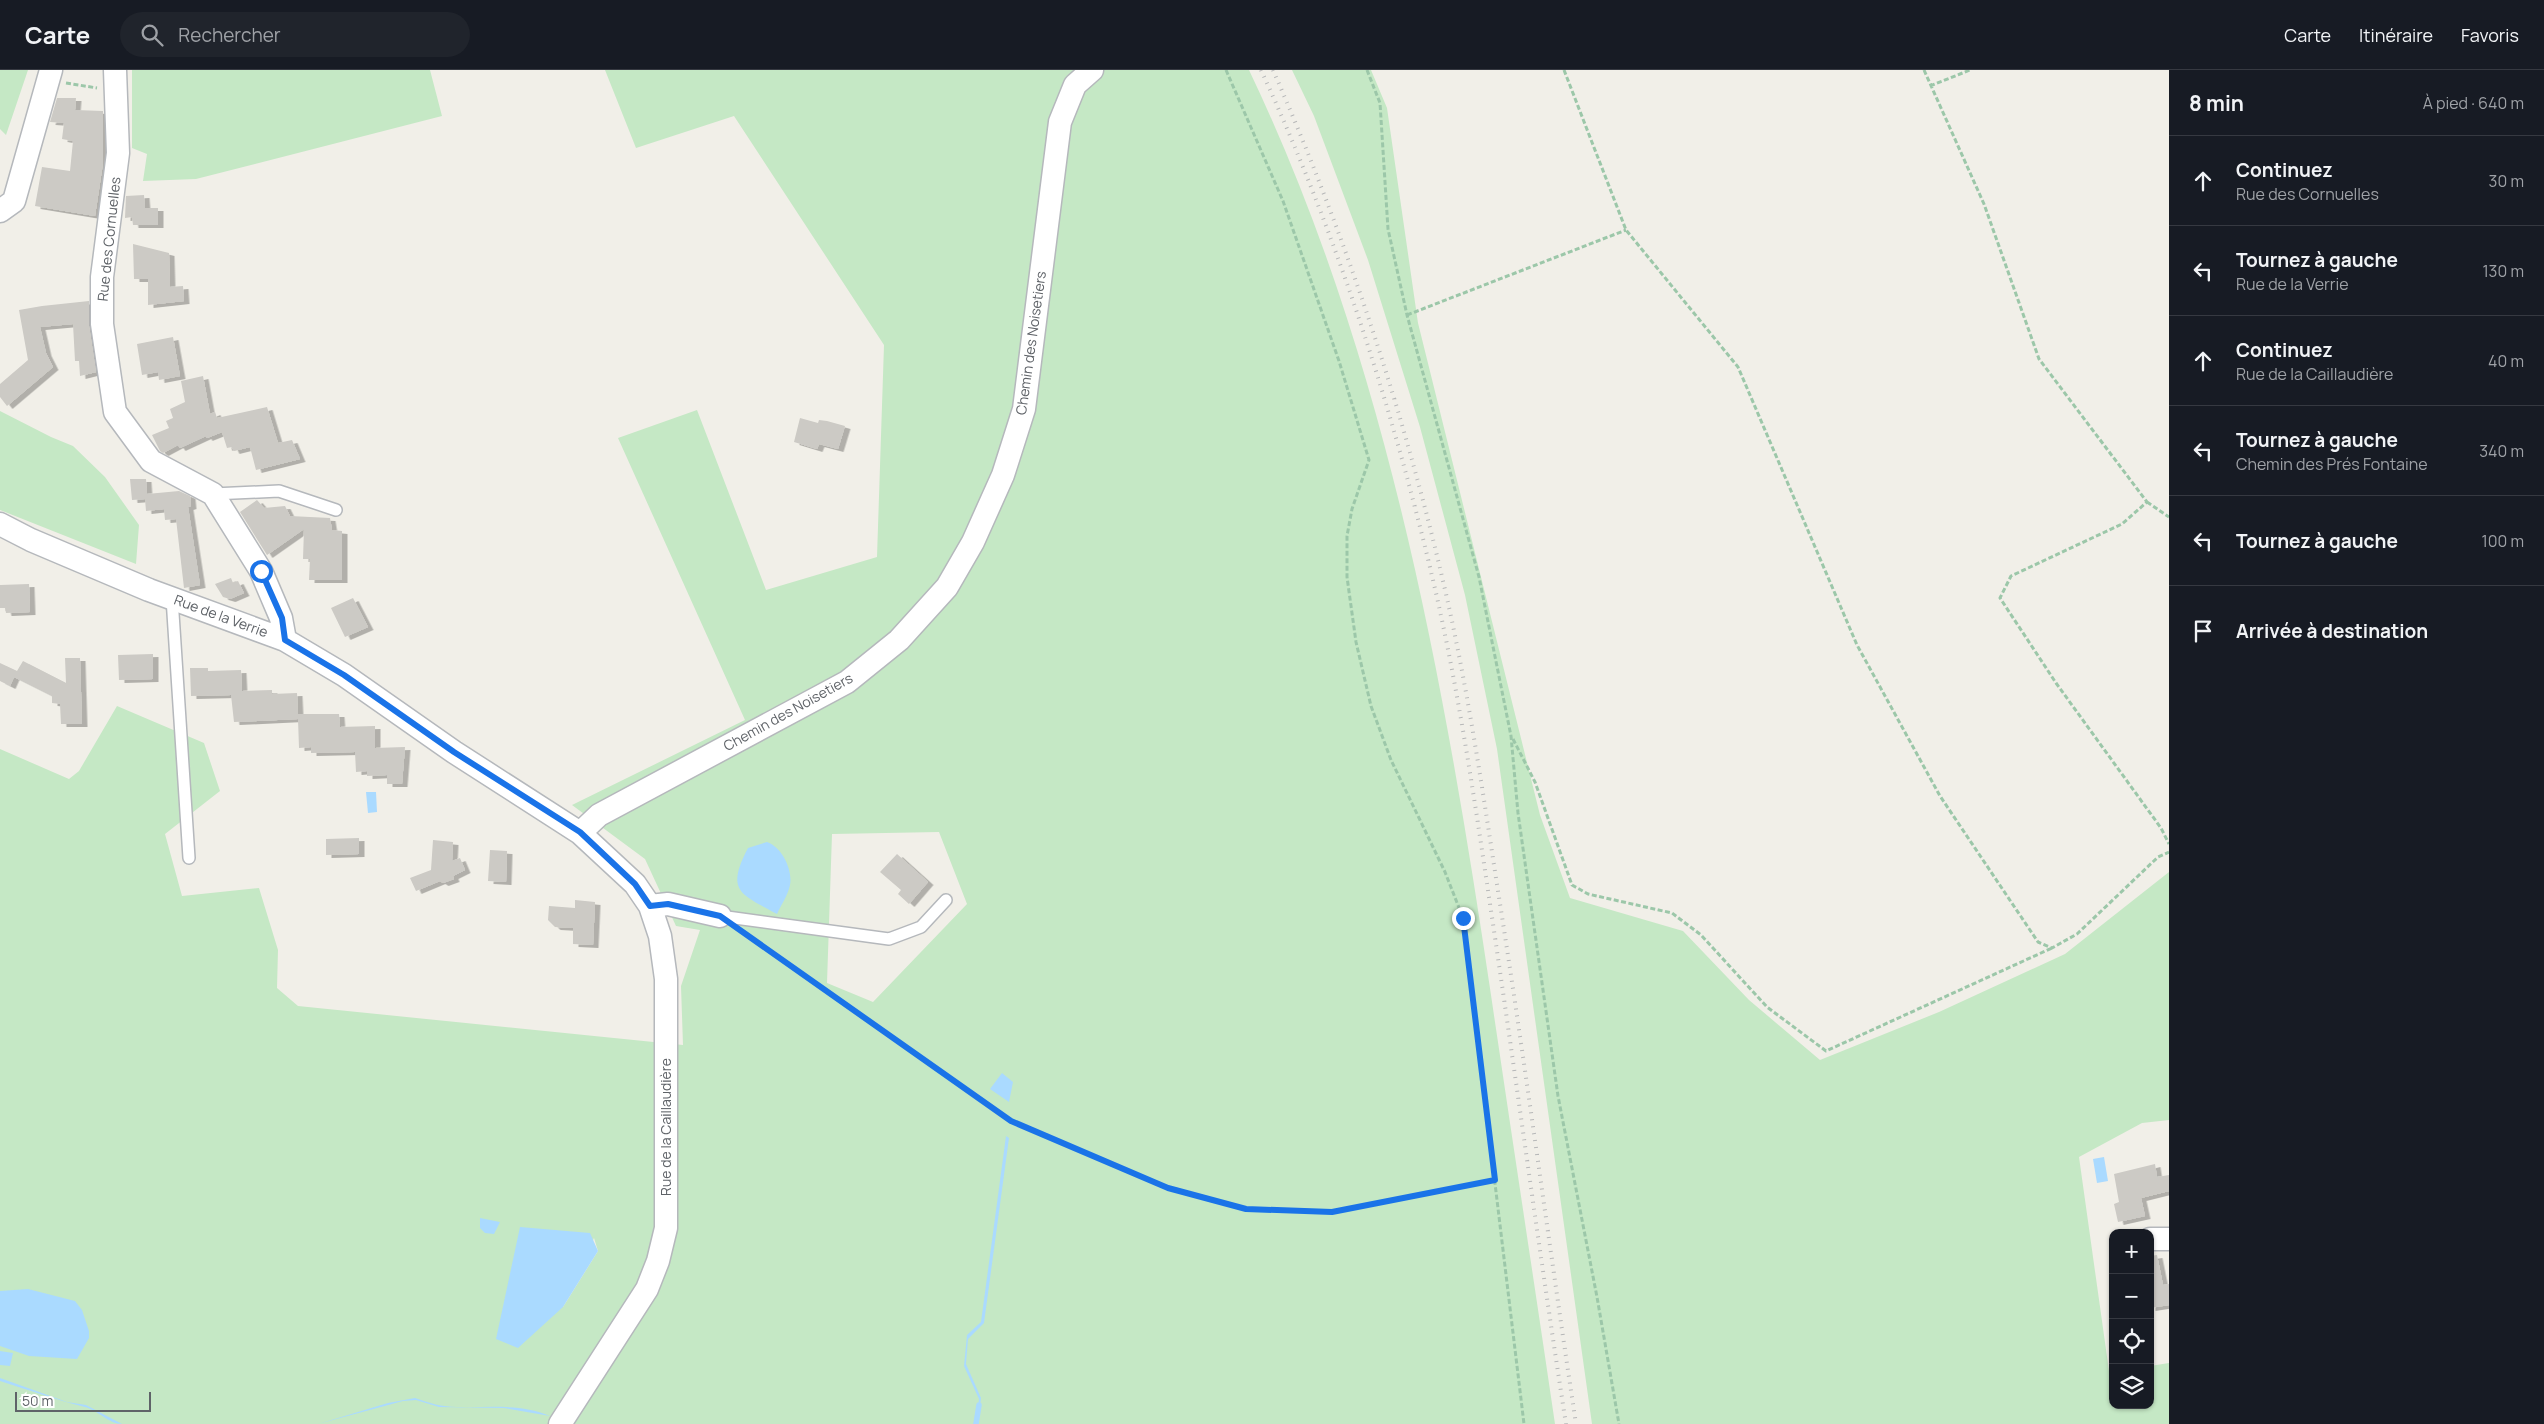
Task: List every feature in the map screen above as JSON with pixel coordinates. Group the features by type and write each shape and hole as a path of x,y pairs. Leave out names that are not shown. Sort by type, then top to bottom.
{"street":[{"name":"Chemin des Noisetiers","path":"580,832 599,815 847,682 899,640 947,587 974,542 1003,475 1024,410 1060,122 1075,85 1092,70"},
{"path":"0,211 14,201 50,75"},
{"name":"Rue des Cornuelles","path":"115,80 118,153 102,277 102,324 115,412 151,461 213,494"},
{"path":"213,494 261,571 282,618 285,640"},
{"name":"Rue de la Verrie","path":"0,524 31,540 172,598 285,640 344,675 454,752 580,832"},
{"name":"Rue de la Caillaudière","path":"560,1424 647,1289 658,1261 666,1228 666,979 660,936 650,906 635,884 580,832"},
{"path":"650,906 668,904 720,916"},
{"path":"2154,1238 2169,1239"}],"lane":[{"path":"213,494 279,491 336,510"},
{"path":"172,598 189,858"},
{"path":"720,916 889,939 921,927 946,900"}],"path":[{"path":"1226,70 1283,201 1339,361 1369,460 1352,509 1347,536 1347,577 1356,642 1371,706 1391,760 1445,872 1463,918 1524,1424"},
{"path":"1367,70 1380,104 1388,230 1406,315 1479,577 1511,736 1518,813 1558,1096 1597,1297 1619,1424"},
{"path":"1564,70 1626,230 1738,367 1857,645 1940,796 2038,942 2052,948"},
{"path":"1924,70 1984,204 2039,359 2147,502 2169,518"},
{"path":"1930,86 1970,70"},
{"path":"50,75 115,80"},
{"path":"1406,315 1626,230"},
{"path":"2147,502 2122,524 2011,576 2000,598 2056,683 2161,828 2169,844"},
{"path":"1511,736 1535,782 1572,885 1588,894 1672,913 1701,935 1767,1007 1826,1051 2052,948 2076,934 2158,857 2169,852"},
{"path":"720,916 1011,1121 1168,1188 1246,1209 1332,1212 1495,1180"}],"green space":[{"path":"0,70 28,70 6,135 0,129"},
{"path":"132,70 430,70 442,116 196,179 143,181 147,154 132,148"},
{"path":"605,70 1249,70 1297,180 1338,292 1374,407 1404,523 1430,640 1453,758 1473,877 1555,1424 0,1424 0,749 69,779 79,771 117,706 204,743 220,791 165,834 182,896 259,888 278,950 277,988 298,1006 683,1045 681,986 700,930 676,926 645,859 572,805 745,720 618,438 697,410 766,590 877,557 884,345 734,116 636,148","holes":["939,832 967,904 873,1002 827,983 832,834","594,1238 598,1251 563,1307"]},
{"path":"1292,70 1371,70 1387,108 1418,323 1540,815 1570,898 1683,931 1749,1000 1820,1060 1939,1012 2065,954 2169,872 2169,1120 2142,1123 2079,1157 2109,1371 2109,1409 2154,1409 2154,1365 2169,1363 2169,1424 1592,1424 1497,749 1465,595 1420,427 1368,260 1314,116"},
{"path":"0,411 73,446 105,477 139,525 136,564 0,510"}],"water":[{"path":"366,792 376,792 377,812 368,813"},
{"path":"767,842 782,854 790,873 789,889 777,914 746,896 740,890 738,883 741,863 748,848"},
{"path":"1002,1073 1013,1082 1009,1102 990,1089"},
{"path":"1006,1136 1009,1138 984,1323 968,1339 966,1364 981,1398 978,1424 976,1424 979,1399 964,1366 967,1335 981,1322"},
{"path":"2104,1157 2108,1181 2097,1183 2093,1159"},
{"path":"480,1218 500,1222 494,1234 485,1233 480,1228"},
{"path":"520,1227 590,1233 598,1251 563,1307 518,1348 496,1339"},
{"path":"28,1289 75,1301 82,1310 89,1331 89,1338 77,1359 29,1356 0,1346 0,1291"},
{"path":"0,1351 13,1353 10,1366 0,1365"},
{"path":"0,1378 67,1402 0,1381"},
{"path":"415,1398 446,1406 504,1407 527,1409 550,1416 504,1408 439,1407 416,1400 403,1401 318,1424 388,1403"},
{"path":"67,1402 86,1405 122,1424 113,1422 85,1407"}],"building":[{"path":"57,98 76,98 75,110 103,111 103,163 95,216 35,206 42,167 70,171 73,141 62,139 64,123 50,122"},
{"path":"144,195 145,208 158,208 158,225 133,225 132,217 125,218 126,196"},
{"path":"133,244 169,253 170,287 183,286 184,301 148,305 148,279 134,279"},
{"path":"89,301 89,326 96,372 80,376 79,361 75,361 73,324 40,327 46,353 53,367 7,406 0,397 0,384 28,360 19,310"},
{"path":"173,337 180,376 159,380 158,372 142,375 137,344"},
{"path":"203,376 210,414 215,412 217,418 267,407 278,443 292,440 300,459 256,470 250,447 234,451 232,447 227,448 222,432 207,438 206,436 180,448 178,445 163,453 160,451 152,435 169,428 166,421 173,418 170,409 185,402 181,381"},
{"path":"800,418 818,423 819,420 827,421 845,426 838,449 819,444 817,449 794,442"},
{"path":"130,479 146,479 147,494 179,491 190,496 191,506 188,507 200,585 184,588 176,519 165,520 164,509 146,511 145,499 132,500"},
{"path":"257,500 264,508 285,506 290,516 330,518 332,530 342,531 342,580 309,580 310,559 303,559 304,529 267,555 240,512"},
{"path":"231,578 233,583 238,581 244,593 230,599 223,597 215,584"},
{"path":"29,584 30,612 6,613 5,608 0,608 0,585"},
{"path":"353,598 368,627 345,637 331,608"},
{"path":"153,654 153,679 119,680 118,655"},
{"path":"65,658 80,658 82,724 61,724 60,704 52,703 52,696 14,677 10,686 0,681 0,663 17,671 23,661 66,683"},
{"path":"190,668 208,668 208,671 241,670 242,691 272,690 272,694 297,693 298,714 339,714 340,727 375,726 375,748 405,747 402,784 387,784 387,775 367,776 367,771 356,772 355,752 311,753 311,747 299,748 298,719 234,722 231,695 191,696"},
{"path":"359,838 359,854 326,855 326,839"},
{"path":"433,840 453,842 452,861 460,858 465,870 453,876 454,879 443,883 440,881 416,891 410,878 431,870"},
{"path":"490,850 507,851 506,882 488,881"},
{"path":"897,854 928,882 909,904 898,894 901,890 880,872"},
{"path":"575,900 595,902 593,945 573,944 573,928 555,927 548,920 549,906 575,908"},
{"path":"2155,1164 2157,1177 2169,1175 2169,1191 2141,1198 2145,1216 2118,1222 2114,1204 2119,1202 2114,1174"},
{"path":"2154,1255 2157,1255 2163,1285 2169,1284 2169,1305 2154,1307 2154,1274"}],"waterway":[{"path":"976,1424 979,1405"}],"railway":[{"path":"1261,70 1314,194 1360,321 1399,450 1433,580 1458,701 1472,782 1566,1424"},
{"path":"1273,70 1324,195 1370,321 1427,515 1452,619 1486,813 1576,1424"}],"route":[{"path":"261,571 282,618 285,640 344,675 454,752 580,832 635,884 650,906 668,904 720,916 1011,1121 1168,1188 1246,1209 1332,1212 1495,1180 1463,918"}]}
